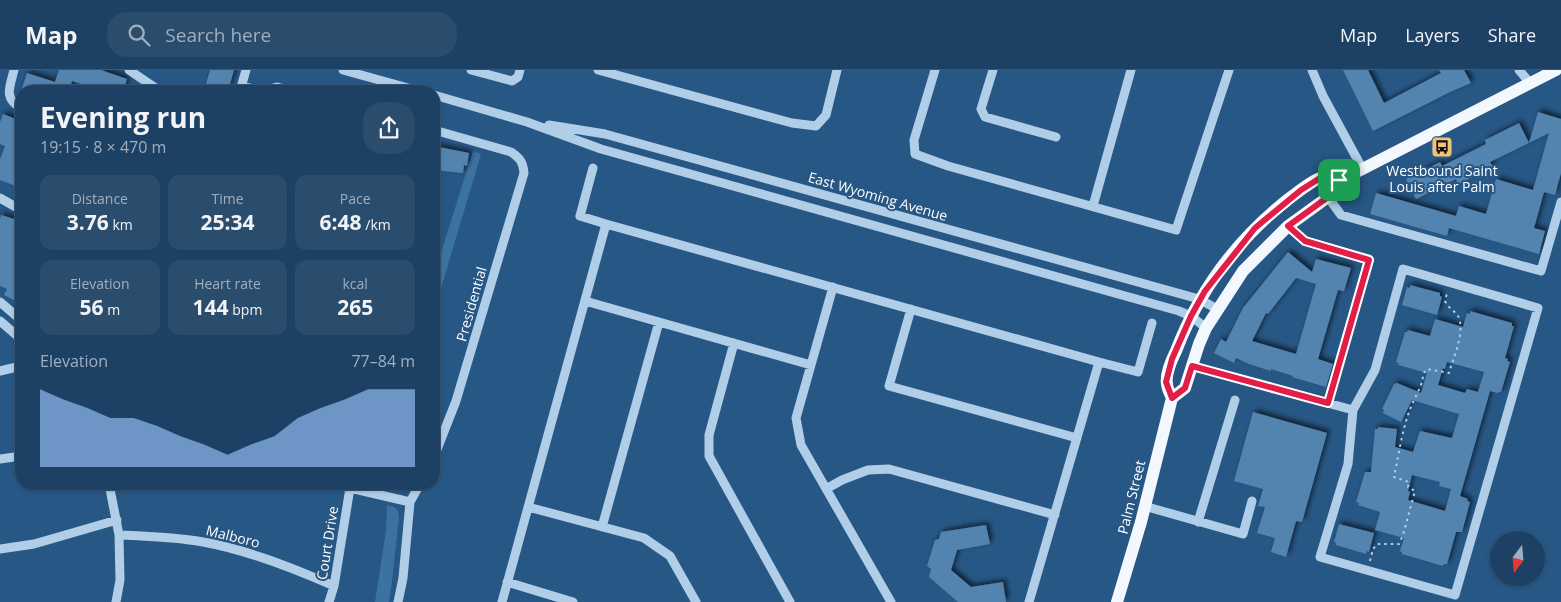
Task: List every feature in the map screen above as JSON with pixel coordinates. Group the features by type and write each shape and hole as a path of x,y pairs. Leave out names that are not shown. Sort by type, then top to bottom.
{"main road":[{"path":"1328,197 1339,180 1556,70"},
{"name":"Palm Street","path":"1117,602 1172,398 1166,382 1172,359 1199,299 1239,246 1281,204 1320,178 1339,180"},
{"name":"Palm Street","path":"1172,398 1185,388 1206,328 1243,271 1288,226 1328,197"}],"street":[{"path":"14,70 9,96 15,104"},
{"path":"129,70 151,85"},
{"path":"242,85 246,70"},
{"path":"343,70 397,85"},
{"path":"471,70 512,81 518,76 520,70"},
{"path":"598,70 792,123 816,126 826,115 837,70"},
{"path":"934,70 914,140 915,154 948,166 1176,230 1229,70"},
{"path":"993,70 981,109 985,116 1056,137"},
{"path":"1093,206 1131,70"},
{"path":"1312,70 1323,96 1362,168"},
{"path":"1519,70 1530,83"},
{"name":"East Wyoming Avenue","path":"440,97 527,122 601,149 1125,296 1191,316 1206,328"},
{"name":"East Wyoming Avenue","path":"527,122 605,134 1199,299 1217,309"},
{"name":"Presidential","path":"440,132 511,152 520,158 524,173 456,401 440,442"},
{"path":"594,168 580,216 1099,362 1138,372 1152,323"},
{"path":"1328,197 1341,215 1541,271 1561,202"},
{"path":"0,198 15,207"},
{"path":"502,602 606,224"},
{"path":"1288,226 1305,241 1369,260 1328,403"},
{"path":"1403,269 1450,283 1538,308 1455,595 1320,557 1348,464 1353,410 1375,370 1403,269"},
{"path":"833,287 796,418 801,445 891,602"},
{"path":"584,301 811,365"},
{"path":"0,302 15,315"},
{"path":"911,309 889,386 1077,438"},
{"path":"0,321 15,334"},
{"path":"602,527 659,322"},
{"path":"734,343 708,435 709,456 790,602"},
{"path":"1029,602 1099,362"},
{"path":"1192,366 1353,410"},
{"path":"0,371 15,367"},
{"path":"1198,522 1235,400"},
{"path":"0,459 15,457"},
{"path":"826,489 842,480 868,470 889,469 1054,515"},
{"path":"110,490 119,534 120,580 116,602"},
{"name":"Court Drive","path":"329,602 334,586 350,490"},
{"path":"359,490 410,502"},
{"path":"398,602 403,578 410,502 417,490"},
{"path":"1144,506 1243,534 1252,501"},
{"path":"528,506 644,538 670,556 696,602"},
{"path":"0,548 34,544 116,520"},
{"name":"Malboro","path":"119,534 205,542 296,569 334,586"},
{"path":"507,582 573,602"}],"path":[{"path":"1367,570 1373,549 1377,544 1399,544 1403,535 1415,491 1408,487 1409,482 1394,477 1399,448 1411,407 1423,383 1423,374 1427,369 1449,373 1461,324 1458,317 1445,302 1450,283"}],"shaded area":[{"path":"473,151 481,154 440,292 440,256"},
{"path":"387,505 396,508 399,517 391,590 389,602 375,602 386,531"}],"building":[{"path":"59,70 101,70 127,79 125,85 85,85 72,81 71,85 23,85 27,73 55,82"},
{"path":"210,70 234,70 230,85 206,85"},
{"path":"1343,70 1368,70 1384,103 1441,73 1439,70 1464,70 1471,83 1373,131"},
{"path":"1538,112 1561,119 1561,173 1555,195 1544,192 1534,228 1545,231 1539,254 1449,228 1447,236 1370,214 1376,193 1456,216 1459,206 1486,214 1496,179 1533,190 1549,133 1529,143"},
{"path":"3,114 15,119 15,186 0,180 0,159 5,146 0,144 0,122"},
{"path":"1519,123 1529,143 1490,162 1493,167 1458,184 1456,179 1416,199 1406,179 1440,162 1442,166 1486,144 1485,140"},
{"path":"440,147 469,153 467,166 464,165 463,173 440,171"},
{"path":"1,215 15,219 15,301 4,295 7,289 0,286"},
{"path":"1288,252 1312,272 1316,259 1351,268 1344,291 1338,290 1318,359 1333,364 1326,387 1271,369 1271,371 1249,364 1236,358 1234,363 1214,353 1221,339 1226,342 1243,308","holes":["1296,278 1316,284 1296,354 1252,341 1266,313 1268,314"]},
{"path":"1410,285 1440,293 1442,297 1437,315 1402,305 1407,287 1410,288"},
{"path":"1470,311 1512,323 1512,326 1514,326 1505,358 1510,362 1501,392 1490,391 1460,496 1468,499 1467,501 1470,502 1462,532 1456,532 1447,564 1443,566 1402,554 1400,551 1404,538 1375,530 1380,512 1358,505 1359,503 1356,502 1365,472 1371,472 1375,429 1378,429 1378,427 1397,429 1395,447 1413,452 1420,431 1452,438 1459,414 1412,400 1401,422 1383,413 1384,410 1382,409 1394,384 1397,383 1421,393 1427,373 1398,365 1399,363 1396,362 1405,332 1408,330 1430,336 1435,319 1463,327 1467,313 1470,314","holes":["1447,362 1484,372 1478,392 1467,389 1465,393 1438,385 1443,368 1445,369","1412,475 1440,482 1439,486 1451,489 1445,511 1408,500"]},
{"path":"1253,412 1327,433 1302,522 1296,521 1286,557 1271,552 1275,538 1257,533 1265,507 1258,506 1263,489 1234,481"},
{"path":"1339,524 1374,533 1369,552 1367,551 1366,554 1336,545 1334,542"},
{"path":"986,525 990,544 957,550 951,570 971,587 1003,582 1006,602 958,602 929,577 931,569 927,566 935,540 939,539 941,532"}],"place":[{"name":"Westbound Saint Louis after Palm","path":"1442,147"}],"route":[{"path":"1320,178 1339,180 1328,197 1288,226 1305,241 1369,260 1328,403 1192,366 1185,388 1172,398 1166,382 1172,359 1199,299 1217,273 1255,228 1281,204 1320,178"}]}
